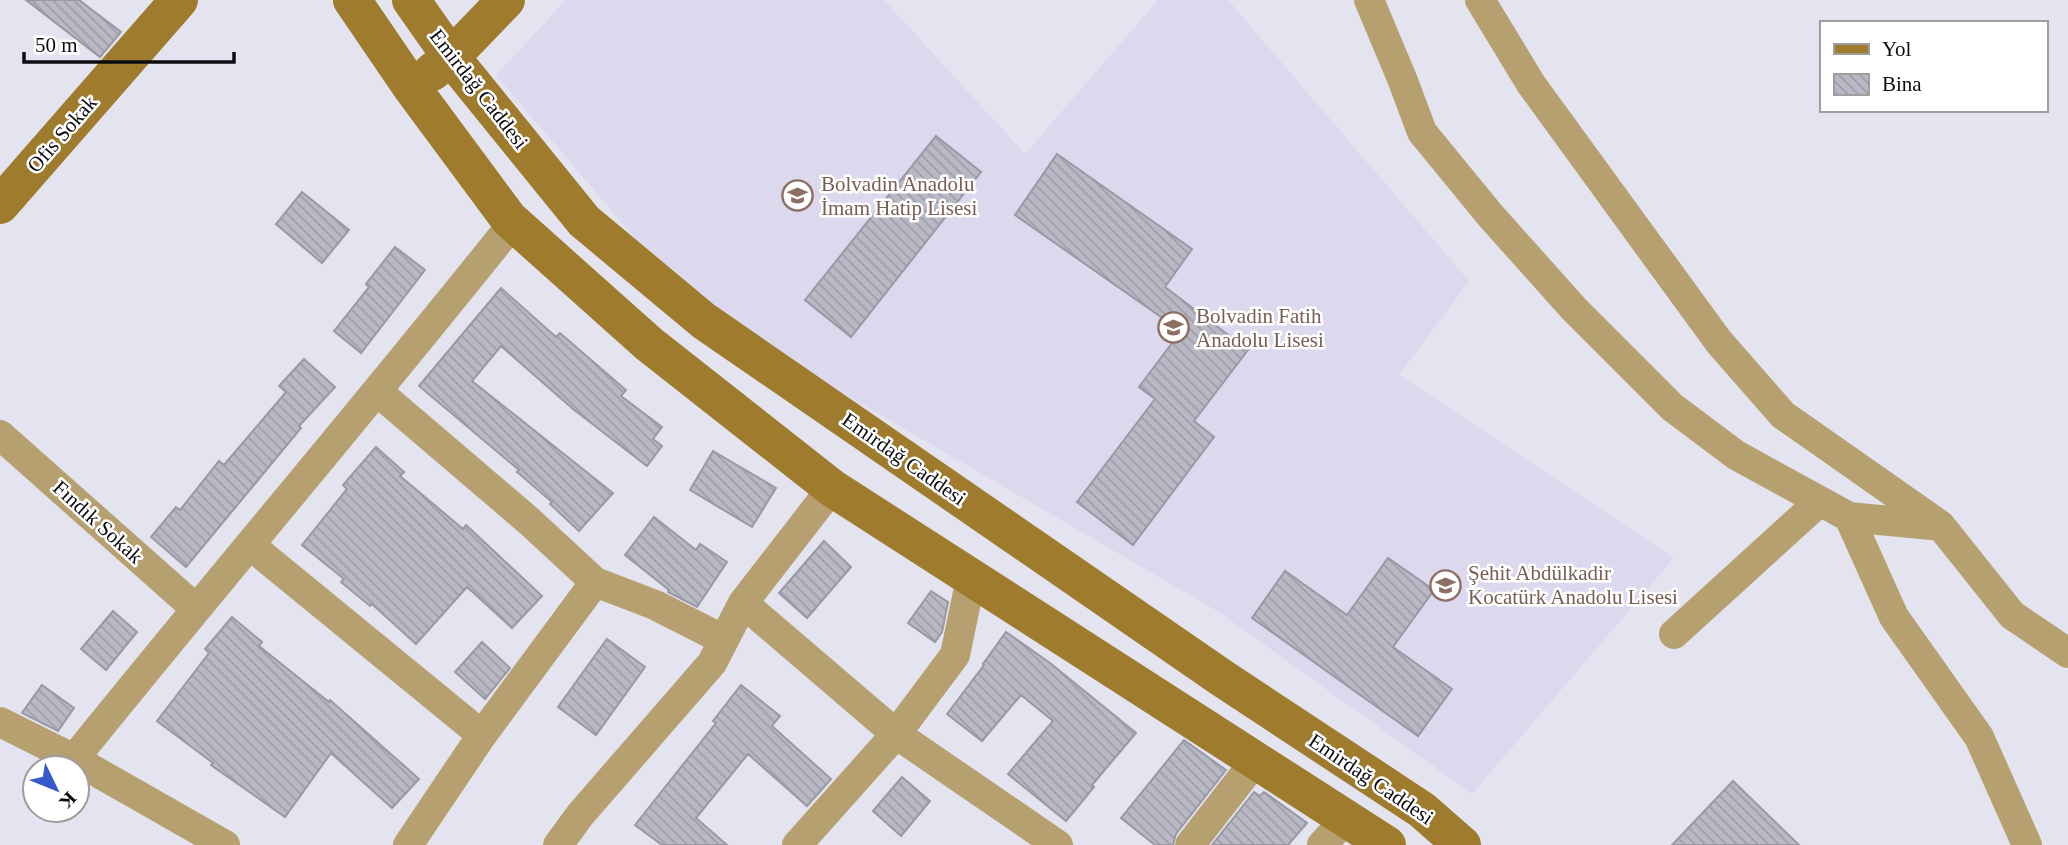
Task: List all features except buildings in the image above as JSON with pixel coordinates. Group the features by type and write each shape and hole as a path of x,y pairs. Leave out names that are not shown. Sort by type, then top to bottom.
{"main road":[{"name":"Ofis Sokak","path":"0,205 178,0"},
{"path":"352,0 412,88 513,223 649,344 832,488 1256,760 1334,832 1387,845"},
{"name":"Emirdağ Caddesi","path":"411,0 451,57 584,221 704,321 1222,678 1422,810 1462,845"},
{"path":"412,88 451,57 506,0"}],"street":[{"path":"1368,0 1404,82 1422,132 1490,215 1574,309 1672,407 1736,455 1849,517 1941,526"},
{"path":"1480,0 1531,84 1615,200 1719,342 1783,415 1941,526 2012,615 2068,653"},
{"path":"78,754 195,608 378,392 513,223"},
{"path":"378,392 530,521 595,582 654,605 724,640"},
{"name":"Fındık Sokak","path":"0,435 195,608"},
{"path":"558,845 580,815 712,663 743,603 832,488"},
{"path":"1674,634 1819,502"},
{"path":"1849,517 1894,617 1979,737 2027,845"},
{"path":"250,545 482,735"},
{"path":"797,845 896,734 955,654 971,578"},
{"path":"408,845 482,735 595,582"},
{"path":"743,603 896,734 1058,845"},
{"path":"0,722 64,754"},
{"path":"1190,845 1256,760"},
{"path":"91,769 210,842"}],"shaded area":[{"path":"566,0 884,0 1025,154 1158,0 1228,0 1469,281 1399,375 1674,558 1472,794 1219,612 764,347 634,237 496,75"}],"place":[{"name":"Bolvadin Anadolu İmam Hatip Lisesi","path":"798,196"},
{"name":"Bolvadin Fatih Anadolu Lisesi","path":"1173,328"},
{"name":"Şehit Abdülkadir Kocatürk Anadolu Lisesi","path":"1445,585"}]}
